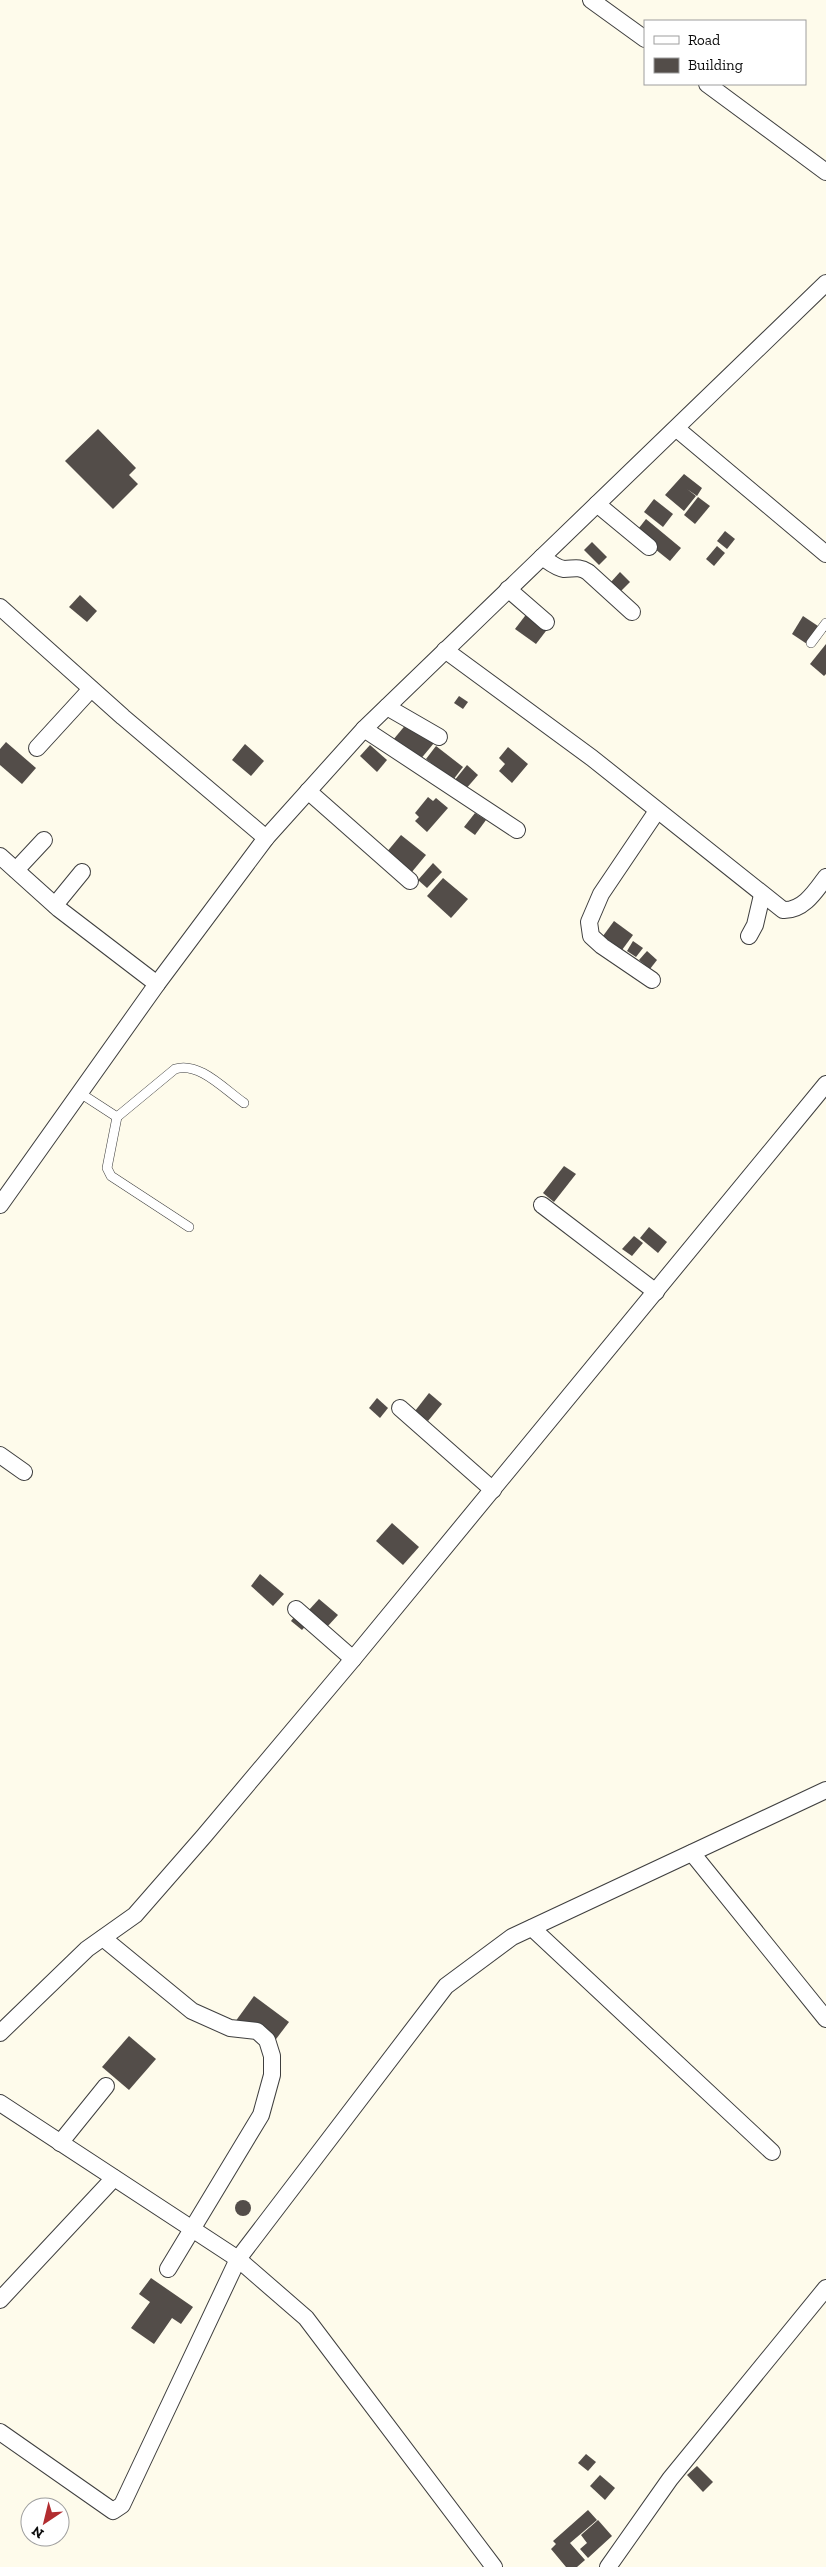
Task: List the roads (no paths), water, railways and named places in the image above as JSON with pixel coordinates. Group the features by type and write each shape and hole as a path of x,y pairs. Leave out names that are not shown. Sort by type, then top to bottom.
{"street":[{"path":"601,3 644,38"},
{"path":"708,85 826,172"},
{"path":"2,1196 80,1093 157,984 266,838 308,791 387,706 677,429 826,283"},
{"path":"677,429 826,554"},
{"path":"598,504 648,548"},
{"path":"542,557 564,569 580,568 588,572 632,612"},
{"path":"508,589 546,622"},
{"path":"3,616 266,838"},
{"path":"445,650 592,758 783,910 793,911 811,896 826,877"},
{"path":"37,748 91,689"},
{"path":"387,706 439,737"},
{"path":"364,729 517,830"},
{"path":"308,791 410,881"},
{"path":"652,980 602,946 592,936 589,922 601,894 657,811"},
{"path":"16,870 44,840"},
{"path":"0,856 56,906 157,984"},
{"path":"56,906 82,872"},
{"path":"749,936 755,925 762,895"},
{"path":"0,2033 68,1966 135,1915 353,1659 826,1084"},
{"path":"542,1205 656,1292"},
{"path":"400,1408 493,1490"},
{"path":"0,1455 24,1472"},
{"path":"296,1609 353,1659"},
{"path":"0,2432 113,2511 122,2505 238,2259 446,1986 512,1937 826,1790"},
{"path":"692,1853 826,2019"},
{"path":"532,1928 772,2152"},
{"path":"103,1938 192,2011 230,2028 257,2031 267,2040 272,2056 272,2075 261,2115 168,2269"},
{"path":"60,2143 106,2086"},
{"path":"0,2103 238,2259 306,2318 494,2567"},
{"path":"0,2300 114,2178"},
{"path":"608,2567 670,2479 826,2288"}],"lane":[{"path":"811,642 826,623"},
{"path":"189,1227 111,1176 107,1168 117,1117 176,1069 185,1066 195,1068 244,1104"},
{"path":"80,1093 117,1117"}]}
